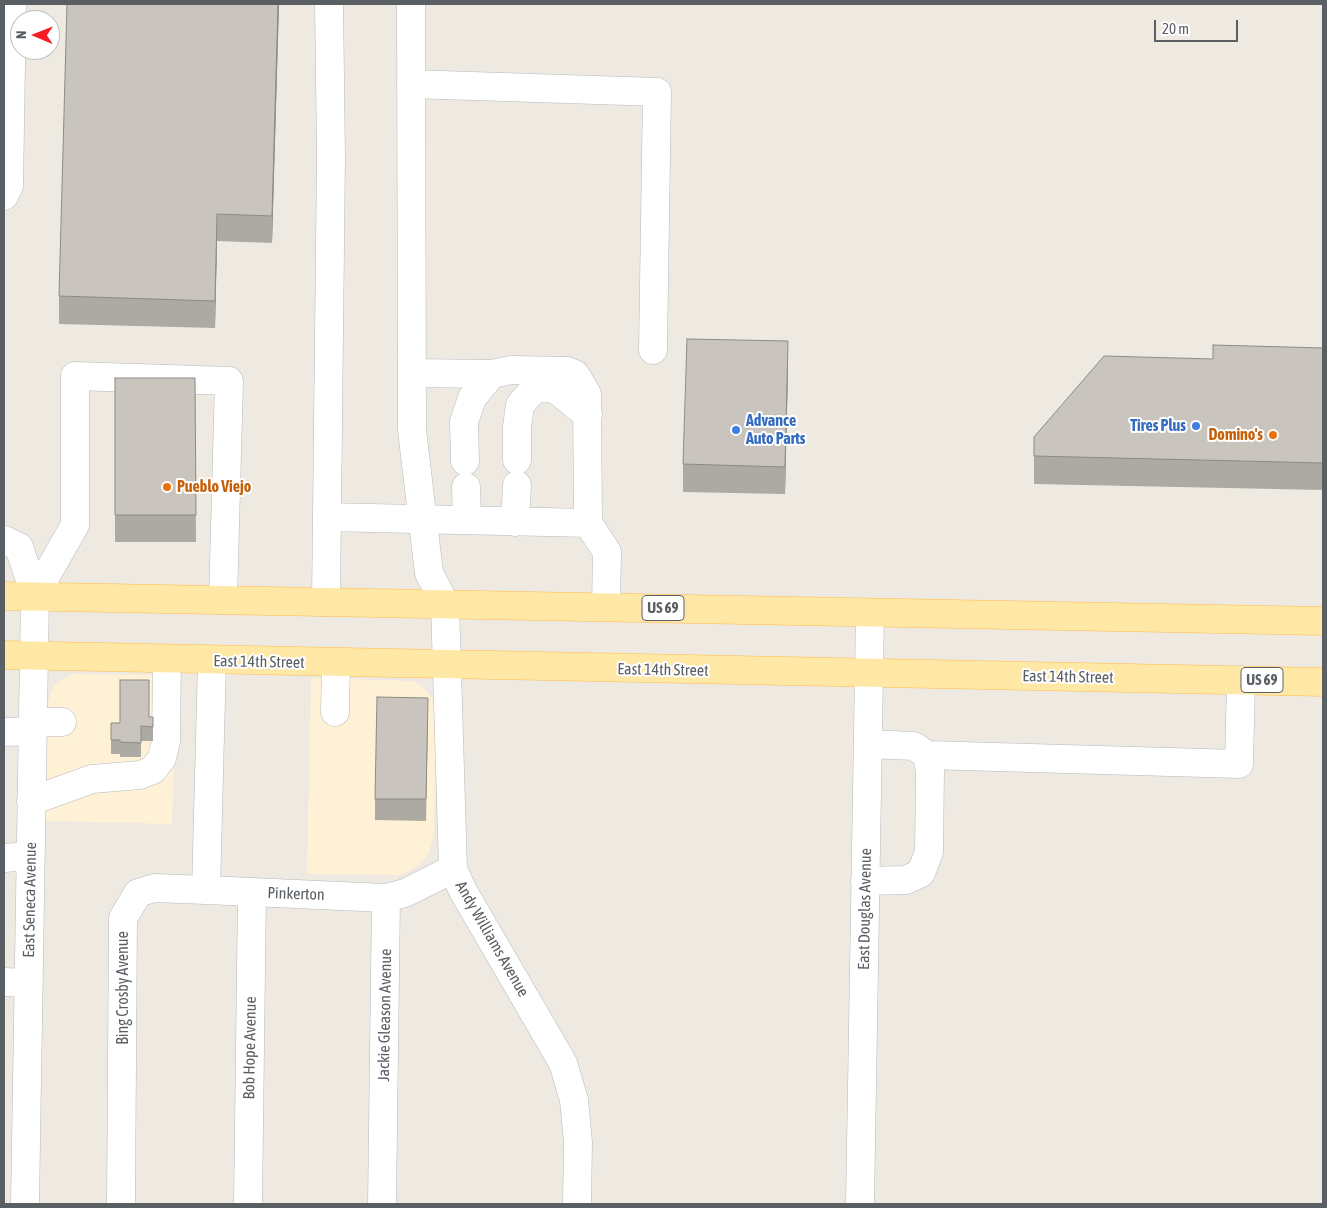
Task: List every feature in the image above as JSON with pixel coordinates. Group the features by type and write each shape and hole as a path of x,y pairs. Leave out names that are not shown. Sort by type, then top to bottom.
{"main road":[{"name":"US 69","path":"4,596 34,595 1323,621"},
{"name":"East 14th Street","path":"4,655 447,666 1323,682"}],"street":[{"path":"4,196 9,186 12,4"},
{"path":"326,602 331,156 329,4"},
{"path":"411,4 412,430 429,573 445,604"},
{"path":"411,84 656,92 653,350"},
{"path":"412,373 492,374 511,370 567,371 575,374 587,394 588,523 607,552 606,607"},
{"path":"467,520 464,422 472,398 492,374"},
{"path":"34,595 75,525 75,376 229,381 223,600"},
{"path":"515,522 517,427 520,405 534,389 554,388 588,415"},
{"path":"327,517 588,523"},
{"path":"4,540 19,547 34,595"},
{"name":"East Seneca Avenue","path":"25,1204 16,982 30,856 34,595"},
{"name":"Andy Williams Avenue","path":"445,604 453,868 463,891 563,1063 574,1100 578,1142 577,1204"},
{"name":"East Douglas Avenue","path":"860,1204 870,613"},
{"path":"31,801 77,775 92,779 140,775 152,770 162,758 166,741 168,660"},
{"path":"206,890 212,661"},
{"path":"335,712 336,663"},
{"path":"868,744 914,746 927,755 1239,764 1241,680"},
{"path":"4,732 62,722"},
{"path":"865,881 906,880 921,872 929,852 930,772 927,755"},
{"path":"4,858 30,856"},
{"path":"386,898 405,893 453,868"},
{"name":"Bing Crosby Avenue","path":"121,1204 123,918 138,893 154,888 206,890"},
{"name":"Pinkerton","path":"206,890 386,898"},
{"name":"Bob Hope Avenue","path":"248,1204 252,892"},
{"name":"Jackie Gleason Avenue","path":"382,1204 386,898"}],"shaded area":[{"path":"73,674 176,675 172,824 46,821 48,702 53,687 59,681"},
{"path":"311,678 412,681 420,685 432,697 436,714 434,833 429,852 424,861 409,872 399,875 307,874"}],"building":[{"path":"67,4 278,4 272,216 217,214 215,301 59,296"},
{"name":"Advance Auto Parts","path":"687,339 788,341 785,467 683,464"},
{"name":"Tires Plus","path":"1213,345 1323,348 1323,463 1034,456 1034,437 1104,356 1213,359"},
{"path":"115,378 195,378 196,515 115,515"},
{"path":"120,680 149,680 149,717 153,717 153,727 141,726 141,743 111,740 111,723 120,723"},
{"path":"377,697 428,698 426,799 375,799"}],"place":[{"name":"Tires Plus","path":"1196,426"},
{"name":"Advance Auto Parts","path":"736,430"},
{"name":"Domino's","path":"1273,435"},
{"name":"Pueblo Viejo","path":"167,487"}]}
